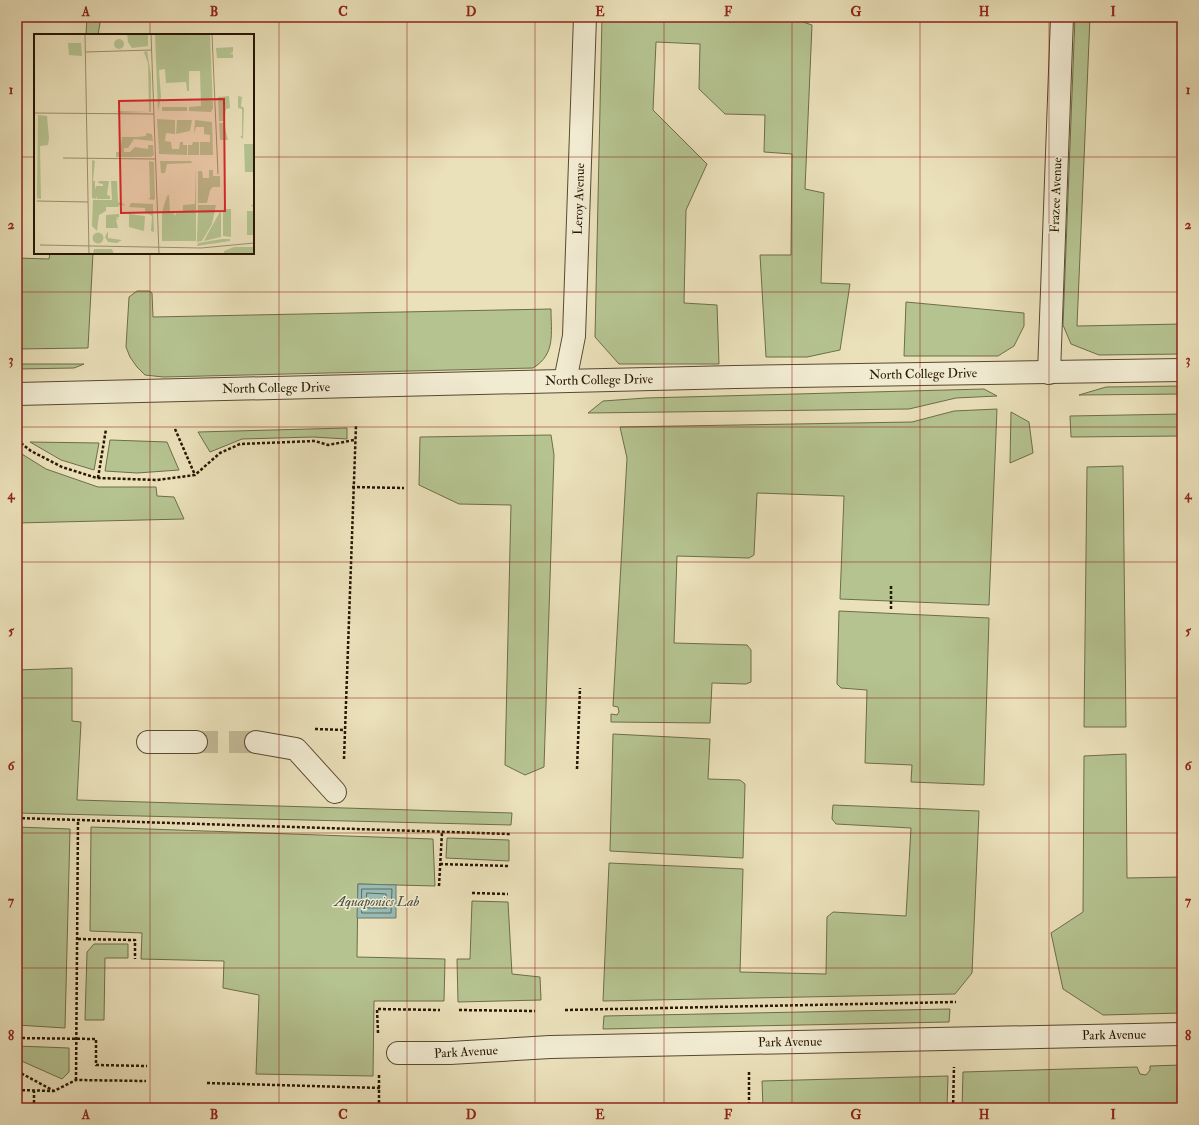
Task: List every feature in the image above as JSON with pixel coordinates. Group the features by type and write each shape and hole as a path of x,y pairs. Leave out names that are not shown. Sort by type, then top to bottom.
{"street":[{"name":"Leroy Avenue","path":"565,381 574,336 585,17"},
{"name":"Frazee Avenue","path":"1049,373 1062,17"},
{"name":"North College Drive","path":"17,394 565,381 1182,370"},
{"path":"148,742 196,742"},
{"path":"256,742 296,749 335,792"},
{"name":"Park Avenue","path":"398,1054 450,1053 550,1047 1182,1034"}],"path":[{"path":"343,761 352,487 356,425"},
{"path":"98,478 106,429"},
{"path":"175,429 195,475"},
{"path":"17,440 31,451 62,466 98,478 157,480 195,475 220,453 240,444 315,441 328,446 354,440"},
{"path":"352,487 404,488"},
{"path":"891,585 891,609"},
{"path":"577,769 580,688"},
{"path":"17,818 510,834"},
{"path":"76,1080 78,820"},
{"path":"439,886 442,832"},
{"path":"440,864 508,866"},
{"path":"472,893 508,894"},
{"path":"78,939 135,940 135,959"},
{"path":"565,1010 956,1002"},
{"path":"459,1010 535,1011"},
{"path":"17,1038 96,1039 96,1065 147,1066"},
{"path":"953,1108 954,1067"},
{"path":"17,1071 54,1091"},
{"path":"749,1072 749,1108"},
{"path":"17,1090 54,1091 76,1080 146,1082"},
{"path":"207,1083 380,1088"},
{"path":"34,1091 34,1108"}],"green space":[{"path":"87,17 101,17 98,34 86,34"},
{"path":"602,17 788,17 812,25 805,189 824,193 821,283 850,284 840,350 807,357 766,357 760,255 791,255 792,154 764,152 765,115 725,114 699,89 700,44 656,42 653,110 707,164 686,210 684,303 717,305 719,364 619,364 595,337"},
{"path":"1075,17 1090,17 1077,326 1182,324 1182,354 1099,355 1071,344 1063,325"},
{"path":"50,254 93,254 88,348 17,349 17,258 49,259"},
{"path":"137,291 149,291 152,293 153,317 551,309 551,342 546,356 533,368 163,377 145,375 130,357 126,347 129,297"},
{"path":"906,302 1024,313 1024,326 1014,346 998,356 904,356"},
{"path":"17,364 84,364 74,368 17,369"},
{"path":"1182,386 1182,394 1079,395 1106,387"},
{"path":"984,389 997,396 956,398 909,409 588,413 603,401 646,398"},
{"path":"997,409 989,605 840,599 844,496 757,493 754,555 749,558 677,556 674,643 747,645 751,650 751,682 746,684 712,683 710,723 611,722 611,714 617,715 619,712 618,707 613,706 627,458 620,427 912,422 954,411"},
{"path":"1011,412 1029,422 1033,453 1010,463"},
{"path":"1182,414 1182,436 1071,437 1070,416"},
{"path":"347,428 347,439 313,437 242,439 210,452 198,432"},
{"path":"551,435 554,455 544,767 525,775 505,765 511,505 459,504 419,485 420,437"},
{"path":"110,440 167,442 179,470 137,473 105,471"},
{"path":"30,442 99,443 94,470 61,460"},
{"path":"17,451 46,469 98,487 156,487 157,496 174,497 184,519 17,523"},
{"path":"1123,466 1126,727 1084,727 1087,467"},
{"path":"839,611 989,618 984,785 911,782 912,765 865,763 867,690 841,688 837,684"},
{"path":"72,668 72,721 81,722 77,800 512,813 511,825 17,813 17,670"},
{"path":"613,734 710,739 708,779 740,780 745,784 743,858 610,851"},
{"path":"1126,754 1127,878 1182,877 1182,1013 1103,1015 1063,989 1051,933 1083,912 1084,756"},
{"path":"833,805 979,811 972,973 955,994 603,1001 609,863 743,869 740,972 826,974 827,917 833,912 906,916 911,828 836,824 832,819"},
{"path":"17,827 70,829 65,1028 17,1025"},
{"path":"91,827 433,839 435,886 358,884 357,957 445,959 444,1001 374,1001 373,1076 256,1074 259,995 223,988 224,961 141,959 142,933 90,931"},
{"path":"447,838 509,840 509,861 446,858"},
{"path":"472,901 508,902 512,974 540,977 541,1000 458,1002 457,959 470,959"},
{"path":"94,944 128,944 128,958 105,958 104,1020 85,1020 87,952"},
{"path":"950,1009 949,1022 603,1029 604,1016"},
{"path":"17,1046 69,1048 69,1072 62,1079 17,1059"},
{"path":"1182,1065 1182,1108 962,1108 963,1072 1137,1067 1140,1074 1146,1075 1150,1070 1150,1066"},
{"path":"948,1076 947,1108 763,1108 762,1081"}],"water":[{"name":"Aquaponics Lab","path":"358,884 396,885 396,918 357,918"}],"tunnel":[{"path":"196,742 256,742"}]}
